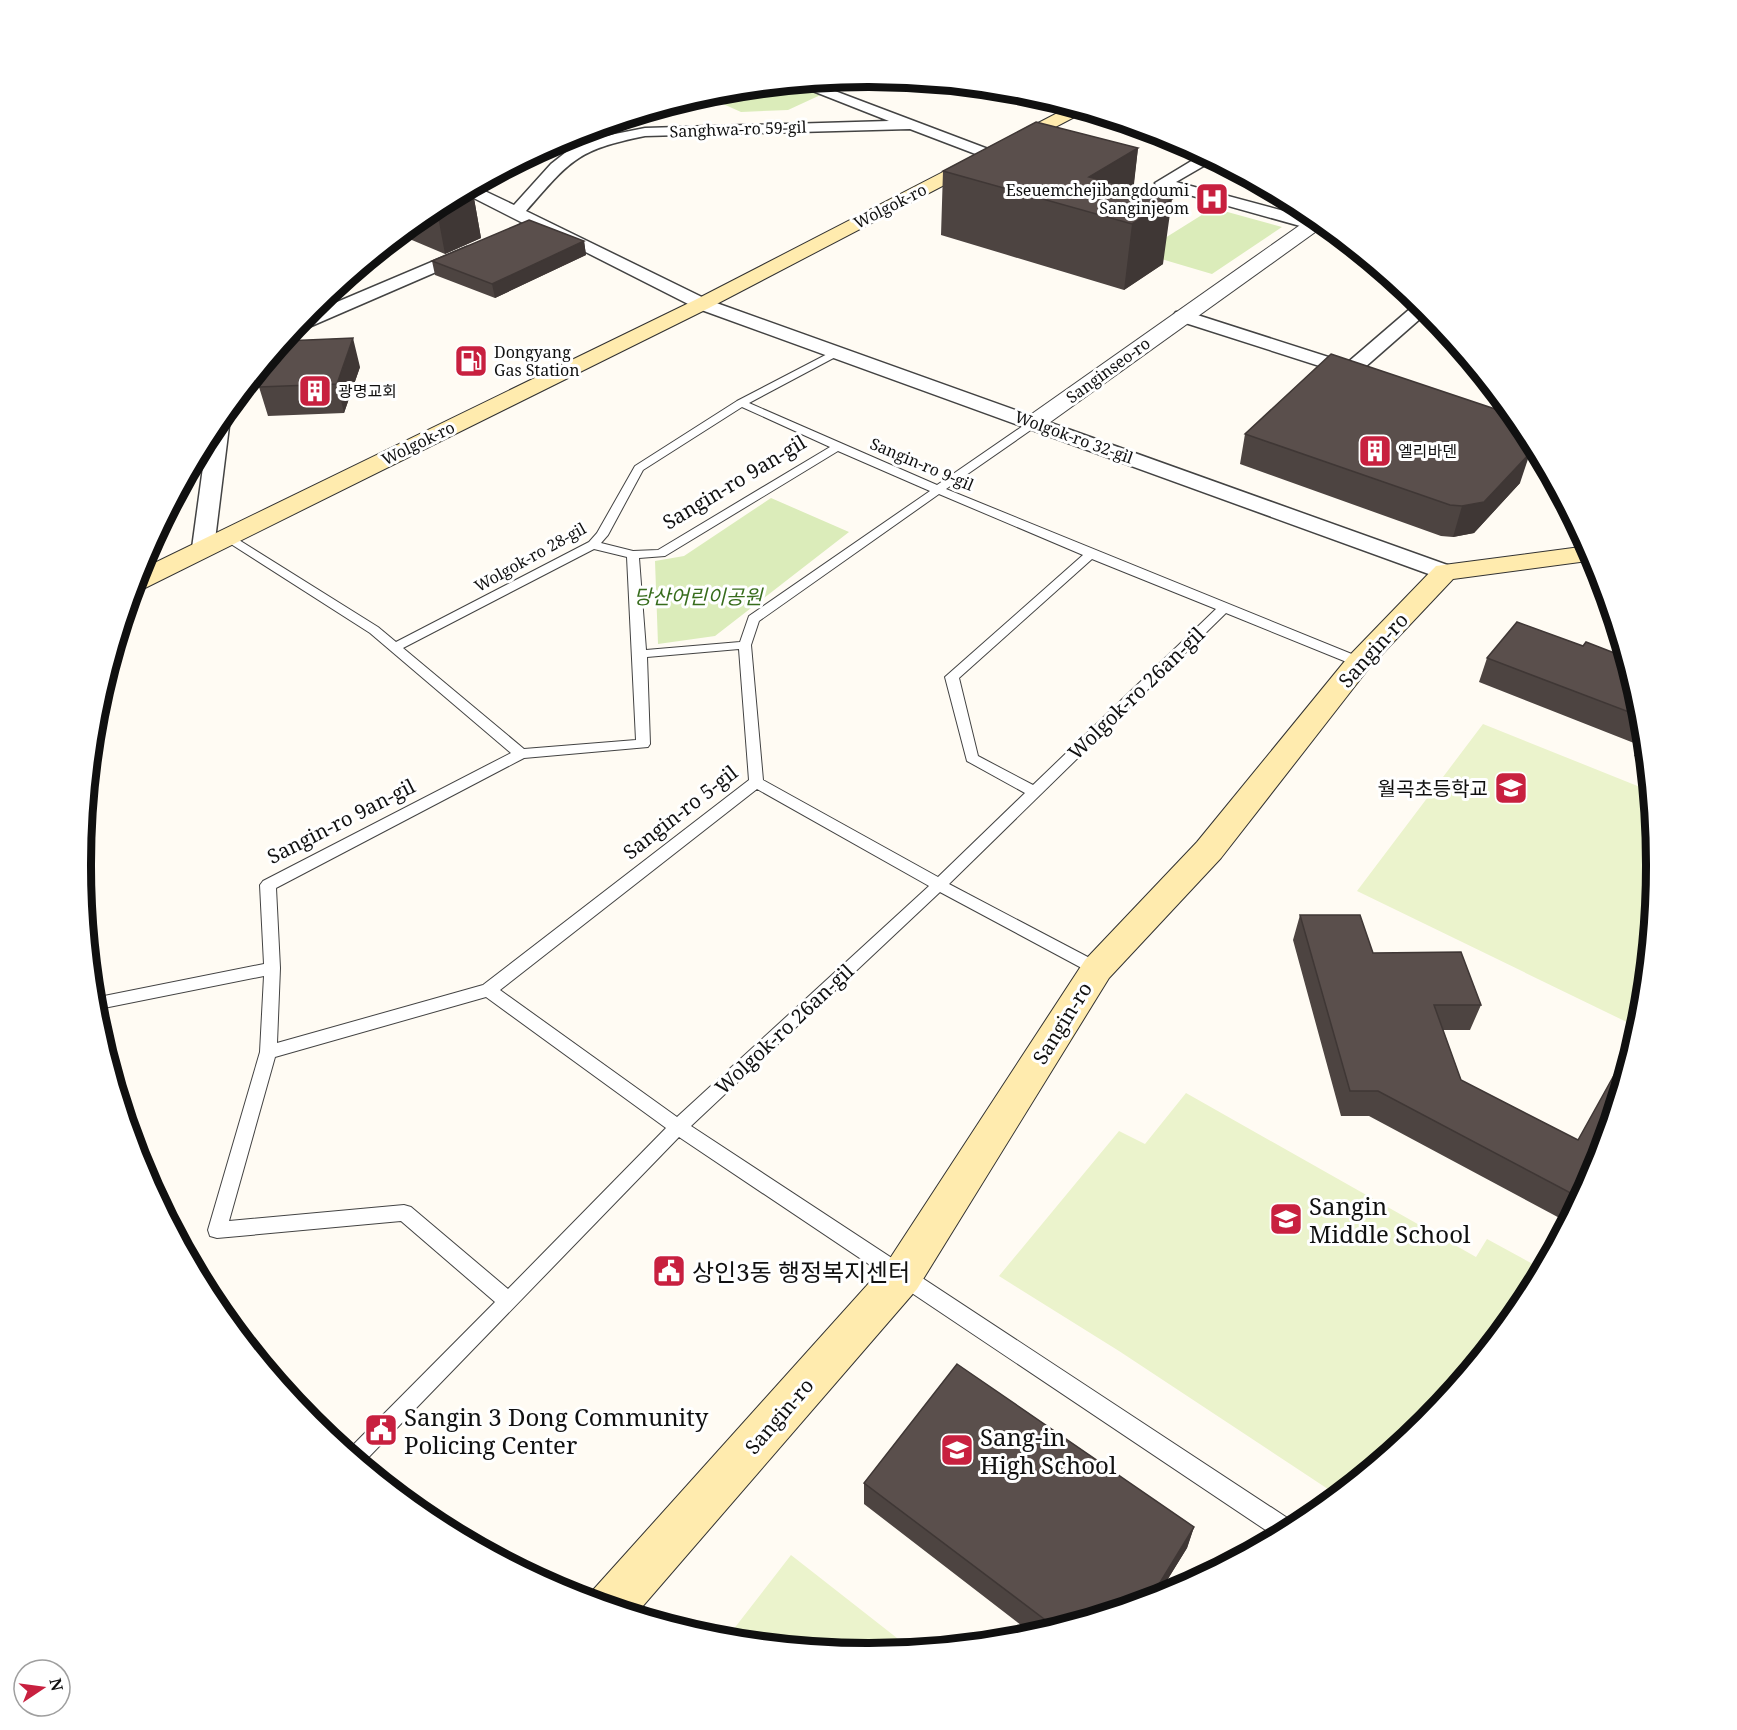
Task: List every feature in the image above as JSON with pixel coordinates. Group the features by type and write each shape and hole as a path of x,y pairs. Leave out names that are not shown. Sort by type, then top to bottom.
{"main road":[{"name":"Wolgok-ro","path":"146,577 702,304 1070,114"},
{"path":"1445,572 1581,554"},
{"name":"Sangin-ro","path":"615,1601 902,1276 1097,969 1209,850 1359,662 1445,572"}],"street":[{"path":"818,89 991,155"},
{"name":"Sanghwa-ro 59-gil","path":"516,212 560,164 583,147 620,136 645,132 914,124"},
{"path":"1201,162 1163,183 1305,221"},
{"path":"476,193 536,223 566,235 702,304"},
{"path":"504,237 536,223"},
{"name":"Sanginseo-ro","path":"1034,423 1182,316 1315,229"},
{"path":"316,318 482,246"},
{"name":"Wolgok-ro 32-gil","path":"702,304 1445,572"},
{"path":"1350,370 1416,313"},
{"path":"1182,316 1373,378"},
{"path":"1452,403 1508,423"},
{"path":"203,548 217,441"}],"lane":[{"name":"Wolgok-ro 28-gil","path":"394,648 592,545 602,535 639,468 741,403 837,352"},
{"name":"Sangin-ro 9-gil","path":"741,403 837,447 1091,554 1359,662"},
{"name":"Sangin-ro 5-gil","path":"268,1052 488,990 756,782 745,645 753,619 1034,423"},
{"name":"Sangin-ro 9an-gil","path":"509,1302 404,1213 217,1230 268,1052 272,968 268,885 521,754 644,744 633,555 661,553 837,447"},
{"path":"227,537 374,630 521,754"},
{"path":"592,545 633,555"},
{"path":"1034,792 972,758 952,677 1091,554"},
{"name":"Wolgok-ro 26an-gil","path":"359,1453 678,1127 939,885 1223,609"},
{"path":"640,654 745,645"},
{"path":"756,782 939,885 1097,969"},
{"path":"103,1002 272,968"},
{"path":"488,990 678,1127 1279,1526"}],"green space":[{"path":"818,89 827,92 788,110 741,112 718,102"},
{"path":"1213,208 1282,227 1212,274 1141,253"},
{"name":"당산어린이공원","path":"771,498 849,532 715,636 658,644 655,561 684,556"},
{"name":"월곡초등학교","path":"1483,724 1642,788 1645,814 1645,916 1640,967 1630,1024 1357,891"},
{"path":"1186,1093 1476,1257 1487,1239 1535,1265 1486,1339 1453,1378 1419,1415 1381,1450 1330,1491 1119,1351 999,1276 1119,1131 1145,1144"},
{"path":"791,1555 902,1642 818,1641 733,1630"}],"building":[{"path":"1036,122 1138,148 1089,177 1172,199 1132,224 943,171"},
{"path":"529,220 584,241 492,284 432,261"},
{"path":"353,338 337,384 259,387 264,376 295,341"},
{"name":"엘리바덴","path":"1331,354 1495,409 1529,455 1484,502 1462,506 1450,505 1245,434"},
{"path":"1517,622 1583,646 1586,642 1617,654 1632,713 1487,658"},
{"path":"1300,915 1360,915 1373,953 1461,952 1481,1005 1434,1005 1461,1080 1578,1140 1621,1063 1605,1115 1573,1194 1378,1091 1350,1091"},
{"path":"957,1364 1194,1527 1159,1584 1161,1586 1119,1602 1047,1621 864,1483"}],"place":[{"name":"Eseuemchejibangdoumi Sanginjeom","path":"1212,199"},
{"name":"Dongyang Gas Station","path":"471,361"},
{"name":"광명교회","path":"315,391"},
{"name":"엘리바덴","path":"1375,451"},
{"name":"월곡초등학교","path":"1511,788"},
{"name":"Sangin Middle School","path":"1286,1219"},
{"name":"상인3동 행정복지센터","path":"669,1271"},
{"name":"Sangin 3 Dong Community Policing Center","path":"381,1430"},
{"name":"Sang-in High School","path":"957,1450"}]}
